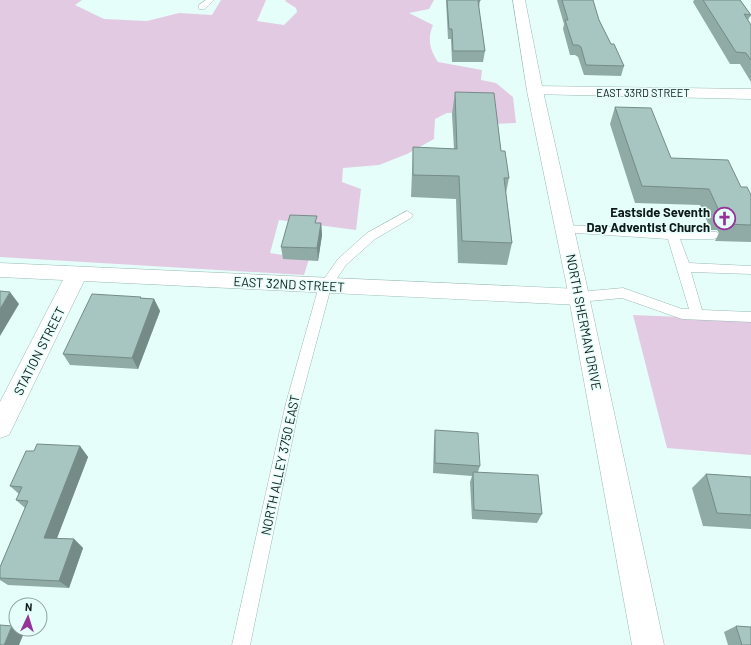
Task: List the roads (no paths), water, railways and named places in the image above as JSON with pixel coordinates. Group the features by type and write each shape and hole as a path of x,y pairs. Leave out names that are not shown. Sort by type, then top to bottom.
{"street":[{"name":"NORTH SHERMAN DRIVE","path":"519,0 535,91 579,297 648,645"},
{"name":"EAST 33RD STREET","path":"535,91 751,94"},
{"name":"EAST 32ND STREET","path":"0,270 579,297"},
{"name":"STATION STREET","path":"0,427 77,274"}],"lane":[{"path":"202,7 210,0"},
{"path":"324,286 342,262 371,236 407,215"},
{"path":"564,229 672,235 713,235"},
{"path":"672,235 684,267 697,314"},
{"path":"684,267 751,270"},
{"name":"NORTH ALLEY 3750 EAST","path":"241,645 293,403 324,286"},
{"path":"579,297 608,293 623,294 682,314 751,317"}],"place":[{"name":"Eastside Seventh Day Adventist Church","path":"725,219"}]}
